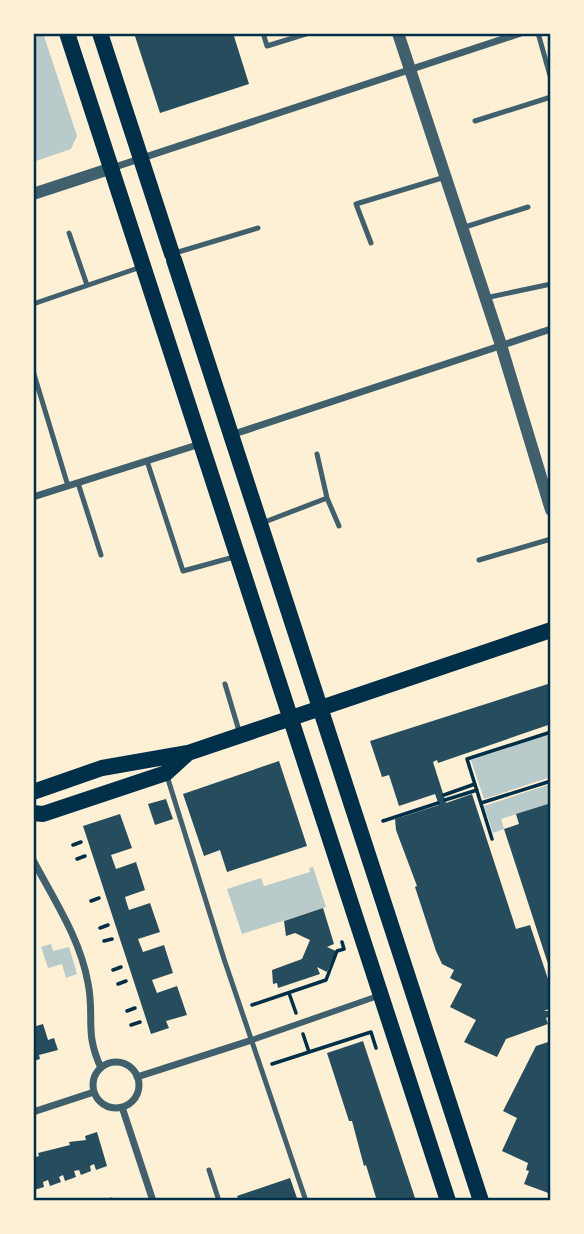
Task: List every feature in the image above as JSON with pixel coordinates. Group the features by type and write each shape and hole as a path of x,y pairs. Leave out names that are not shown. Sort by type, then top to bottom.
{"main road":[{"path":"67,33 448,1201"},
{"path":"100,33 481,1201"},
{"path":"33,792 102,768 188,753 241,737 318,707 551,630"},
{"path":"33,813 43,814 166,773 188,753"}],"street":[{"path":"398,33 501,345 551,510"},
{"path":"33,194 522,33"},
{"path":"230,435 551,329"},
{"path":"33,497 201,444"},
{"path":"33,860 65,916 88,981 89,1030 101,1068"},
{"path":"137,1077 375,997"},
{"path":"122,1063 137,1077 138,1092 122,1107 108,1107 94,1092 94,1079 101,1068 122,1063"},
{"path":"33,1112 94,1092"},
{"path":"122,1107 153,1201"}],"lane":[{"path":"263,33 267,47 309,33"},
{"path":"538,33 551,79"},
{"path":"475,121 551,97"},
{"path":"371,243 356,204 445,177"},
{"path":"462,228 528,207"},
{"path":"173,257 258,228"},
{"path":"69,233 87,285"},
{"path":"33,304 144,266"},
{"path":"485,298 551,284"},
{"path":"33,371 68,486"},
{"path":"317,454 327,498 339,526"},
{"path":"147,461 183,571 237,556"},
{"path":"78,483 101,555"},
{"path":"259,524 327,498"},
{"path":"479,560 551,539"},
{"path":"225,684 241,737"},
{"path":"166,773 306,1201"},
{"path":"209,1170 219,1201"}],"path":[{"path":"492,839 467,759 551,732"},
{"path":"481,803 551,780"},
{"path":"445,798 476,787"},
{"path":"383,821 438,803"},
{"path":"73,845 81,842"},
{"path":"77,859 85,856"},
{"path":"91,901 99,898"},
{"path":"100,928 108,925"},
{"path":"104,942 112,939"},
{"path":"252,1005 326,981 337,951 344,949 342,942"},
{"path":"113,970 121,967"},
{"path":"118,984 126,981"},
{"path":"127,1011 135,1008"},
{"path":"131,1025 140,1022"},
{"path":"272,1064 371,1032 376,1048"}],"shaded area":[{"path":"33,33 43,33 77,136 71,149 33,162"},
{"path":"551,734 551,777 484,799 471,760"},
{"path":"551,784 551,803 501,819 504,829 493,833 484,806"},
{"path":"313,867 326,907 242,934 227,889 261,878 264,886 310,872 309,868"},
{"path":"51,944 53,951 69,947 77,974 66,978 62,964 48,968 41,947"}],"building":[{"path":"134,33 233,33 249,84 160,113"},
{"path":"551,683 551,724 438,763 437,760 433,762 446,803 472,794 516,929 530,925 551,988 551,1008 544,1011 551,1011 551,1016 546,1018 548,1024 506,1039 497,1057 464,1042 476,1020 450,1007 462,984 450,978 454,970 442,964 436,951 415,887 417,886 396,830 395,819 439,805 435,794 399,806 389,775 382,777 370,741"},
{"path":"279,761 307,846 227,872 220,850 204,856 183,794"},
{"path":"166,799 173,819 155,825 148,804"},
{"path":"551,803 550,970 504,829 519,824 516,814"},
{"path":"120,814 132,848 111,855 116,869 136,862 145,890 125,897 129,910 150,903 160,932 138,939 143,952 164,945 173,973 152,980 157,993 177,986 187,1015 166,1021 169,1028 151,1034 83,826"},
{"path":"323,908 334,944 327,947 336,951 327,972 317,967 320,974 278,988 277,983 273,984 272,970 302,959 310,940 295,933 286,936 284,921"},
{"path":"43,1024 48,1040 54,1038 58,1050 39,1055 40,1059 33,1061 33,1027"},
{"path":"363,1041 416,1201 377,1201 352,1121 349,1121 327,1053"},
{"path":"551,1041 551,1194 524,1184 529,1171 526,1170 528,1163 502,1151 517,1118 503,1111 536,1046"},
{"path":"97,1132 107,1166 96,1170 94,1164 90,1166 91,1171 81,1175 79,1170 74,1171 76,1177 65,1181 63,1175 59,1177 61,1182 50,1186 48,1180 43,1182 44,1187 34,1190 33,1158 39,1156 38,1153 70,1145 69,1142 86,1140 85,1136"},
{"path":"290,1178 298,1201 239,1201 237,1196"}]}
